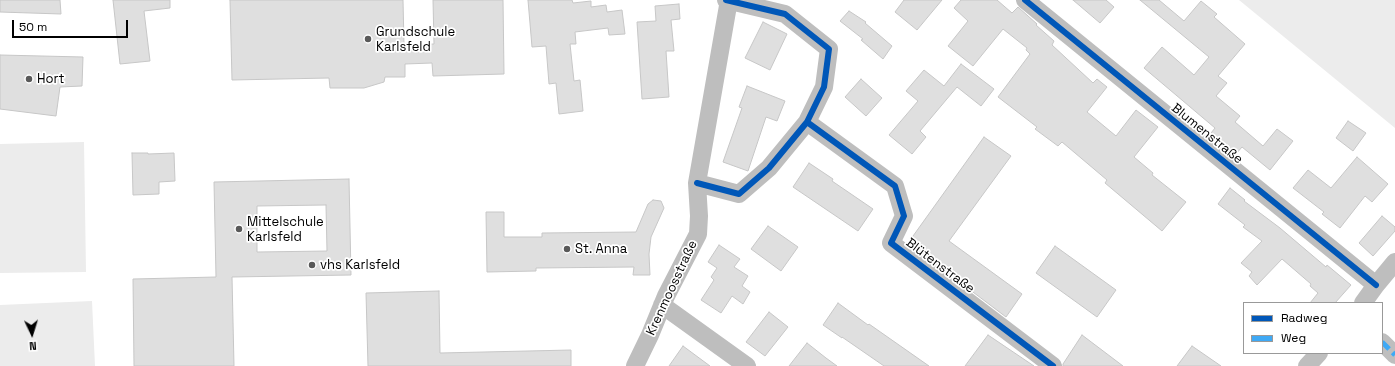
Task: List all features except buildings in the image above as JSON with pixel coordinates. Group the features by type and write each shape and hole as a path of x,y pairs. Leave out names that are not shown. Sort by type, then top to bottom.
{"street":[{"name":"Krenmoosstraße","path":"635,366 662,305 698,234 698,183 728,0 785,14 829,49 824,87 807,122 769,168 739,194 698,183"},
{"name":"Blumenstraße","path":"1025,0 1376,285"},
{"name":"Blütenstraße","path":"807,122 895,186 904,216 891,243 1053,366"},
{"path":"1364,302 1395,262"},
{"path":"662,305 747,366"},
{"path":"1383,343 1395,355"},
{"path":"1307,366 1318,354"}],"shaded area":[{"path":"1239,0 1395,0 1395,128"},
{"path":"84,142 86,272 0,273 0,144"},
{"path":"92,301 95,366 0,366 0,305"}],"marked path":[{"path":"1383,343 1395,355"}],"cycle path":[{"path":"697,183 739,194 769,168 807,122 824,87 829,49 785,14 726,0"},
{"path":"1025,0 1376,285"},
{"path":"807,122 895,186 904,216 891,243 1053,366"}],"place":[{"name":"Grundschule Karlsfeld","path":"368,39"},
{"name":"Hort","path":"29,79"},
{"name":"Mittelschule Karlsfeld","path":"239,229"},
{"name":"St. Anna","path":"567,249"},
{"name":"vhs Karlsfeld","path":"312,265"}]}
